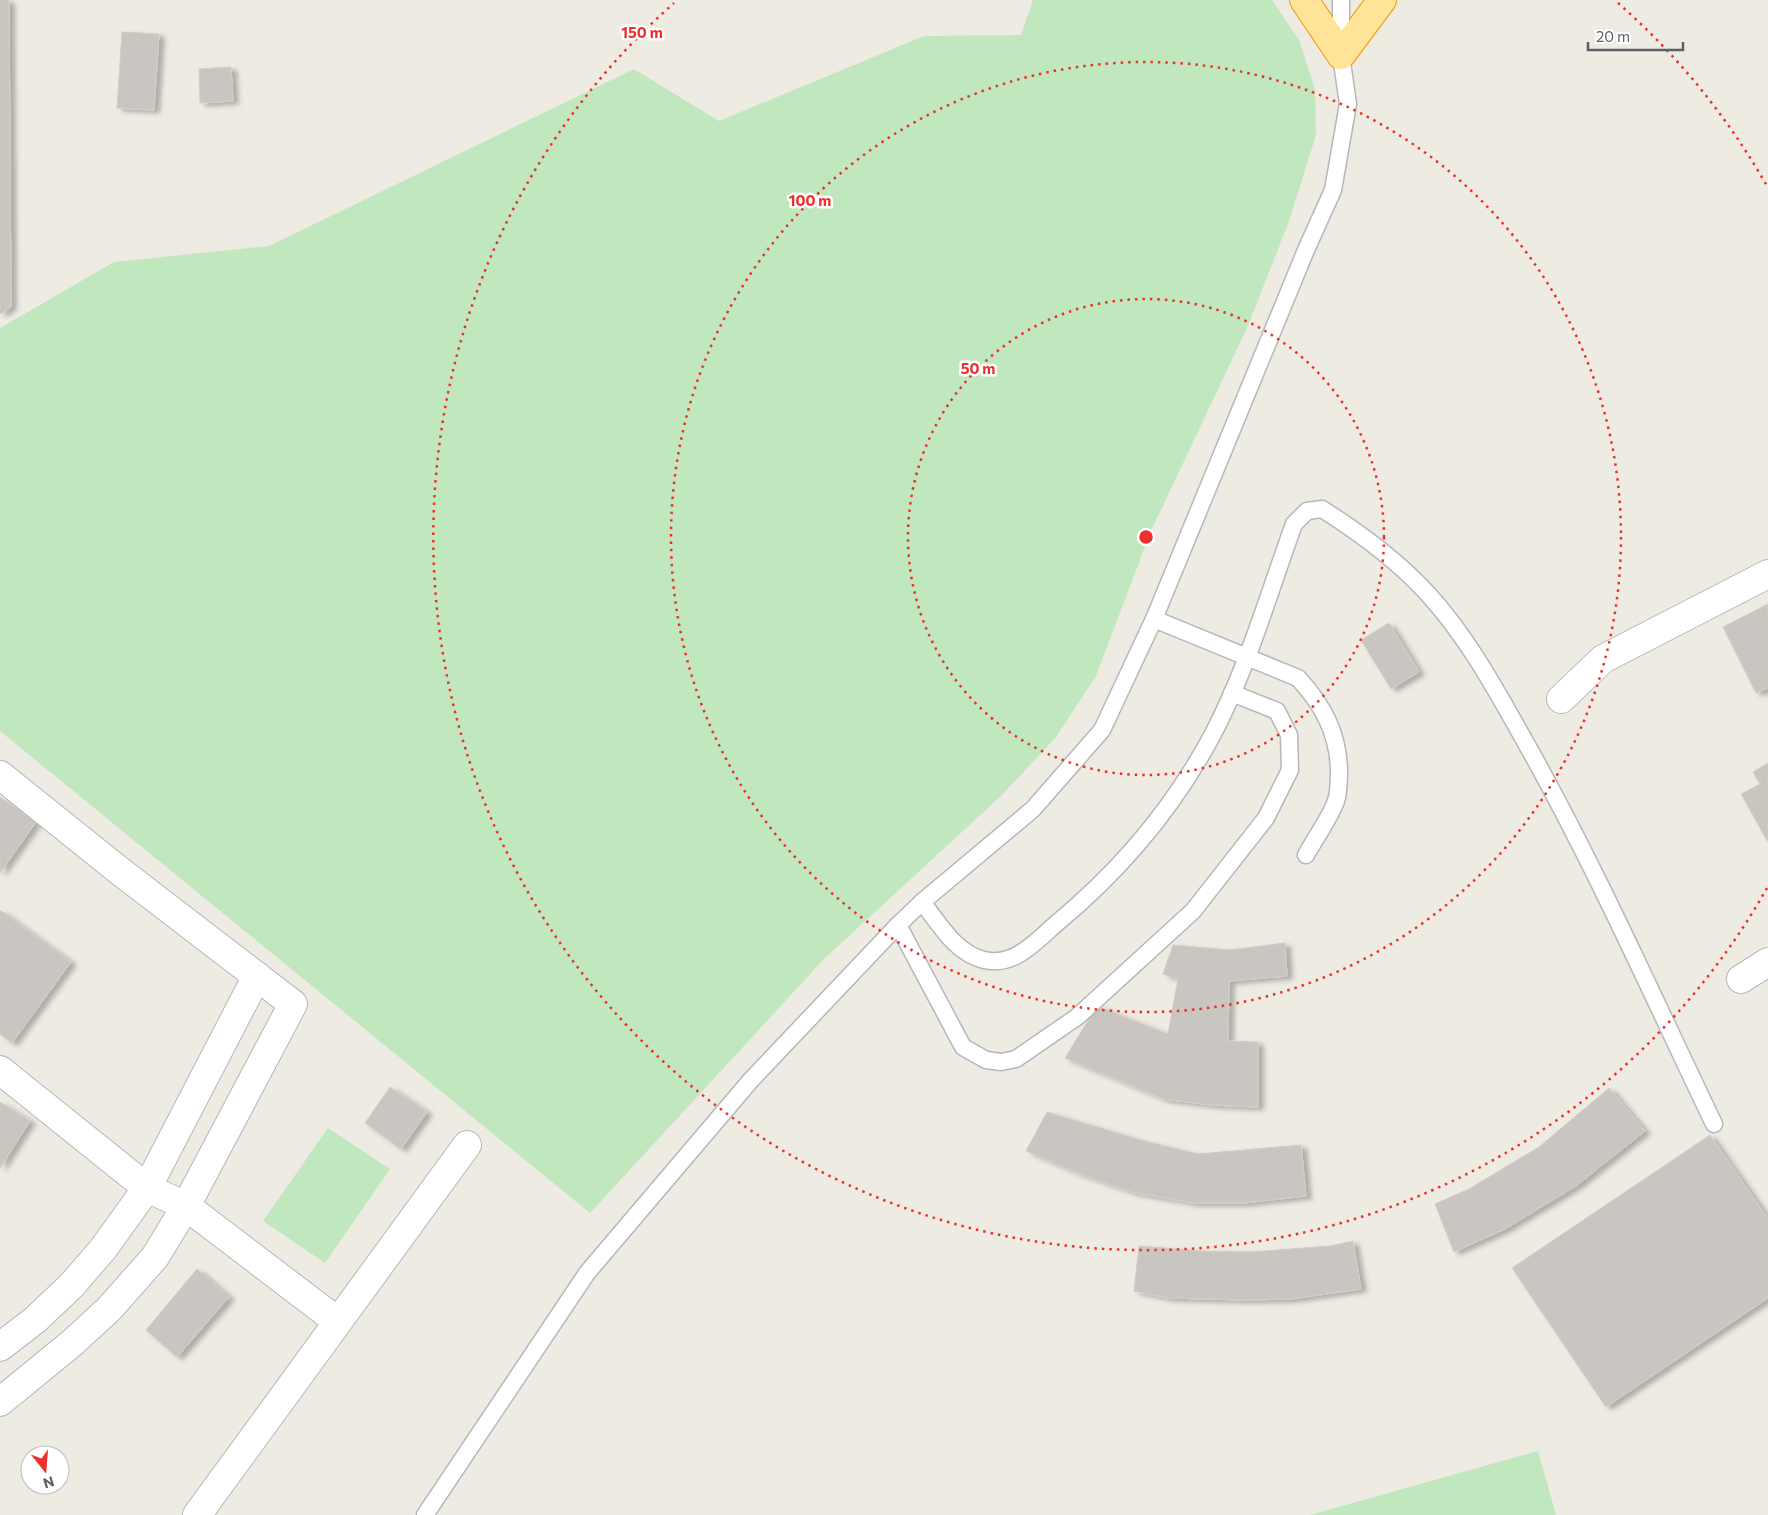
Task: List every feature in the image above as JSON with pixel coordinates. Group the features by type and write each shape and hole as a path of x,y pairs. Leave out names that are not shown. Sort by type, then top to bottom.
{"highway":[{"path":"1304,0 1341,55 1382,0"}],"street":[{"path":"1561,699 1603,659 1768,574"},
{"path":"0,775 121,872 293,1004 186,1206 156,1257 116,1301 72,1343 0,1402"},
{"path":"1741,979 1768,962"},
{"path":"33,1376 4,1340 71,1286 103,1249 147,1188 257,976"},
{"path":"0,1070 147,1188 186,1206 336,1321"},
{"path":"197,1515 336,1321 467,1145"}],"lane":[{"path":"425,1515 587,1273 751,1080 898,925 922,902 1033,809 1102,730 1154,619 1302,260 1333,190 1348,104 1341,55 1341,0"},
{"path":"922,902 964,952 974,957 995,961 1017,957 1090,896 1148,834 1196,766 1232,693 1294,524 1307,511 1322,509 1360,533 1427,592 1474,654 1558,801 1714,1124"},
{"path":"1154,619 1298,678 1313,694 1325,713 1334,734 1339,778 1336,800 1306,855"},
{"path":"898,925 963,1047 986,1060 1001,1062 1016,1059 1077,1017 1193,911 1266,818 1290,770 1289,735 1277,711 1232,693"}],"green space":[{"path":"1033,0 1272,0 1299,40 1315,89 1316,135 1288,224 1247,328 1151,531 1096,676 1056,737 1002,795 824,959 590,1213 0,731 0,328 114,262 269,246 634,69 719,121 924,36 1021,35"},
{"path":"328,1128 390,1169 325,1263 263,1221"},
{"path":"1538,1451 1556,1515 1310,1515"}],"building":[{"path":"0,0 9,0 11,307 0,314"},
{"path":"122,32 159,34 154,110 117,108"},
{"path":"231,67 233,101 200,103 199,69"},
{"path":"1768,604 1768,688 1756,693 1723,627"},
{"path":"1389,623 1419,672 1391,689 1361,640"},
{"path":"1768,763 1768,842 1741,794 1760,784 1753,772"},
{"path":"0,797 36,822 0,873"},
{"path":"0,910 71,962 12,1043 0,1034"},
{"path":"1285,943 1287,976 1229,981 1228,1041 1258,1042 1258,1107 1212,1105 1164,1099 1065,1058 1097,1006 1168,1034 1178,979 1163,974 1173,945 1230,950"},
{"path":"390,1087 427,1112 401,1149 365,1123"},
{"path":"1609,1088 1645,1131 1576,1186 1505,1229 1454,1252 1435,1204 1469,1189 1539,1147"},
{"path":"0,1102 30,1121 0,1168"},
{"path":"1047,1112 1144,1141 1198,1154 1301,1145 1306,1196 1244,1203 1194,1203 1132,1192 1078,1173 1026,1151"},
{"path":"1710,1135 1768,1219 1768,1298 1606,1407 1512,1268"},
{"path":"1353,1241 1361,1289 1291,1299 1245,1300 1168,1298 1134,1291 1139,1246 1201,1251 1252,1252 1330,1246"},
{"path":"197,1269 229,1297 177,1357 146,1330"}]}
